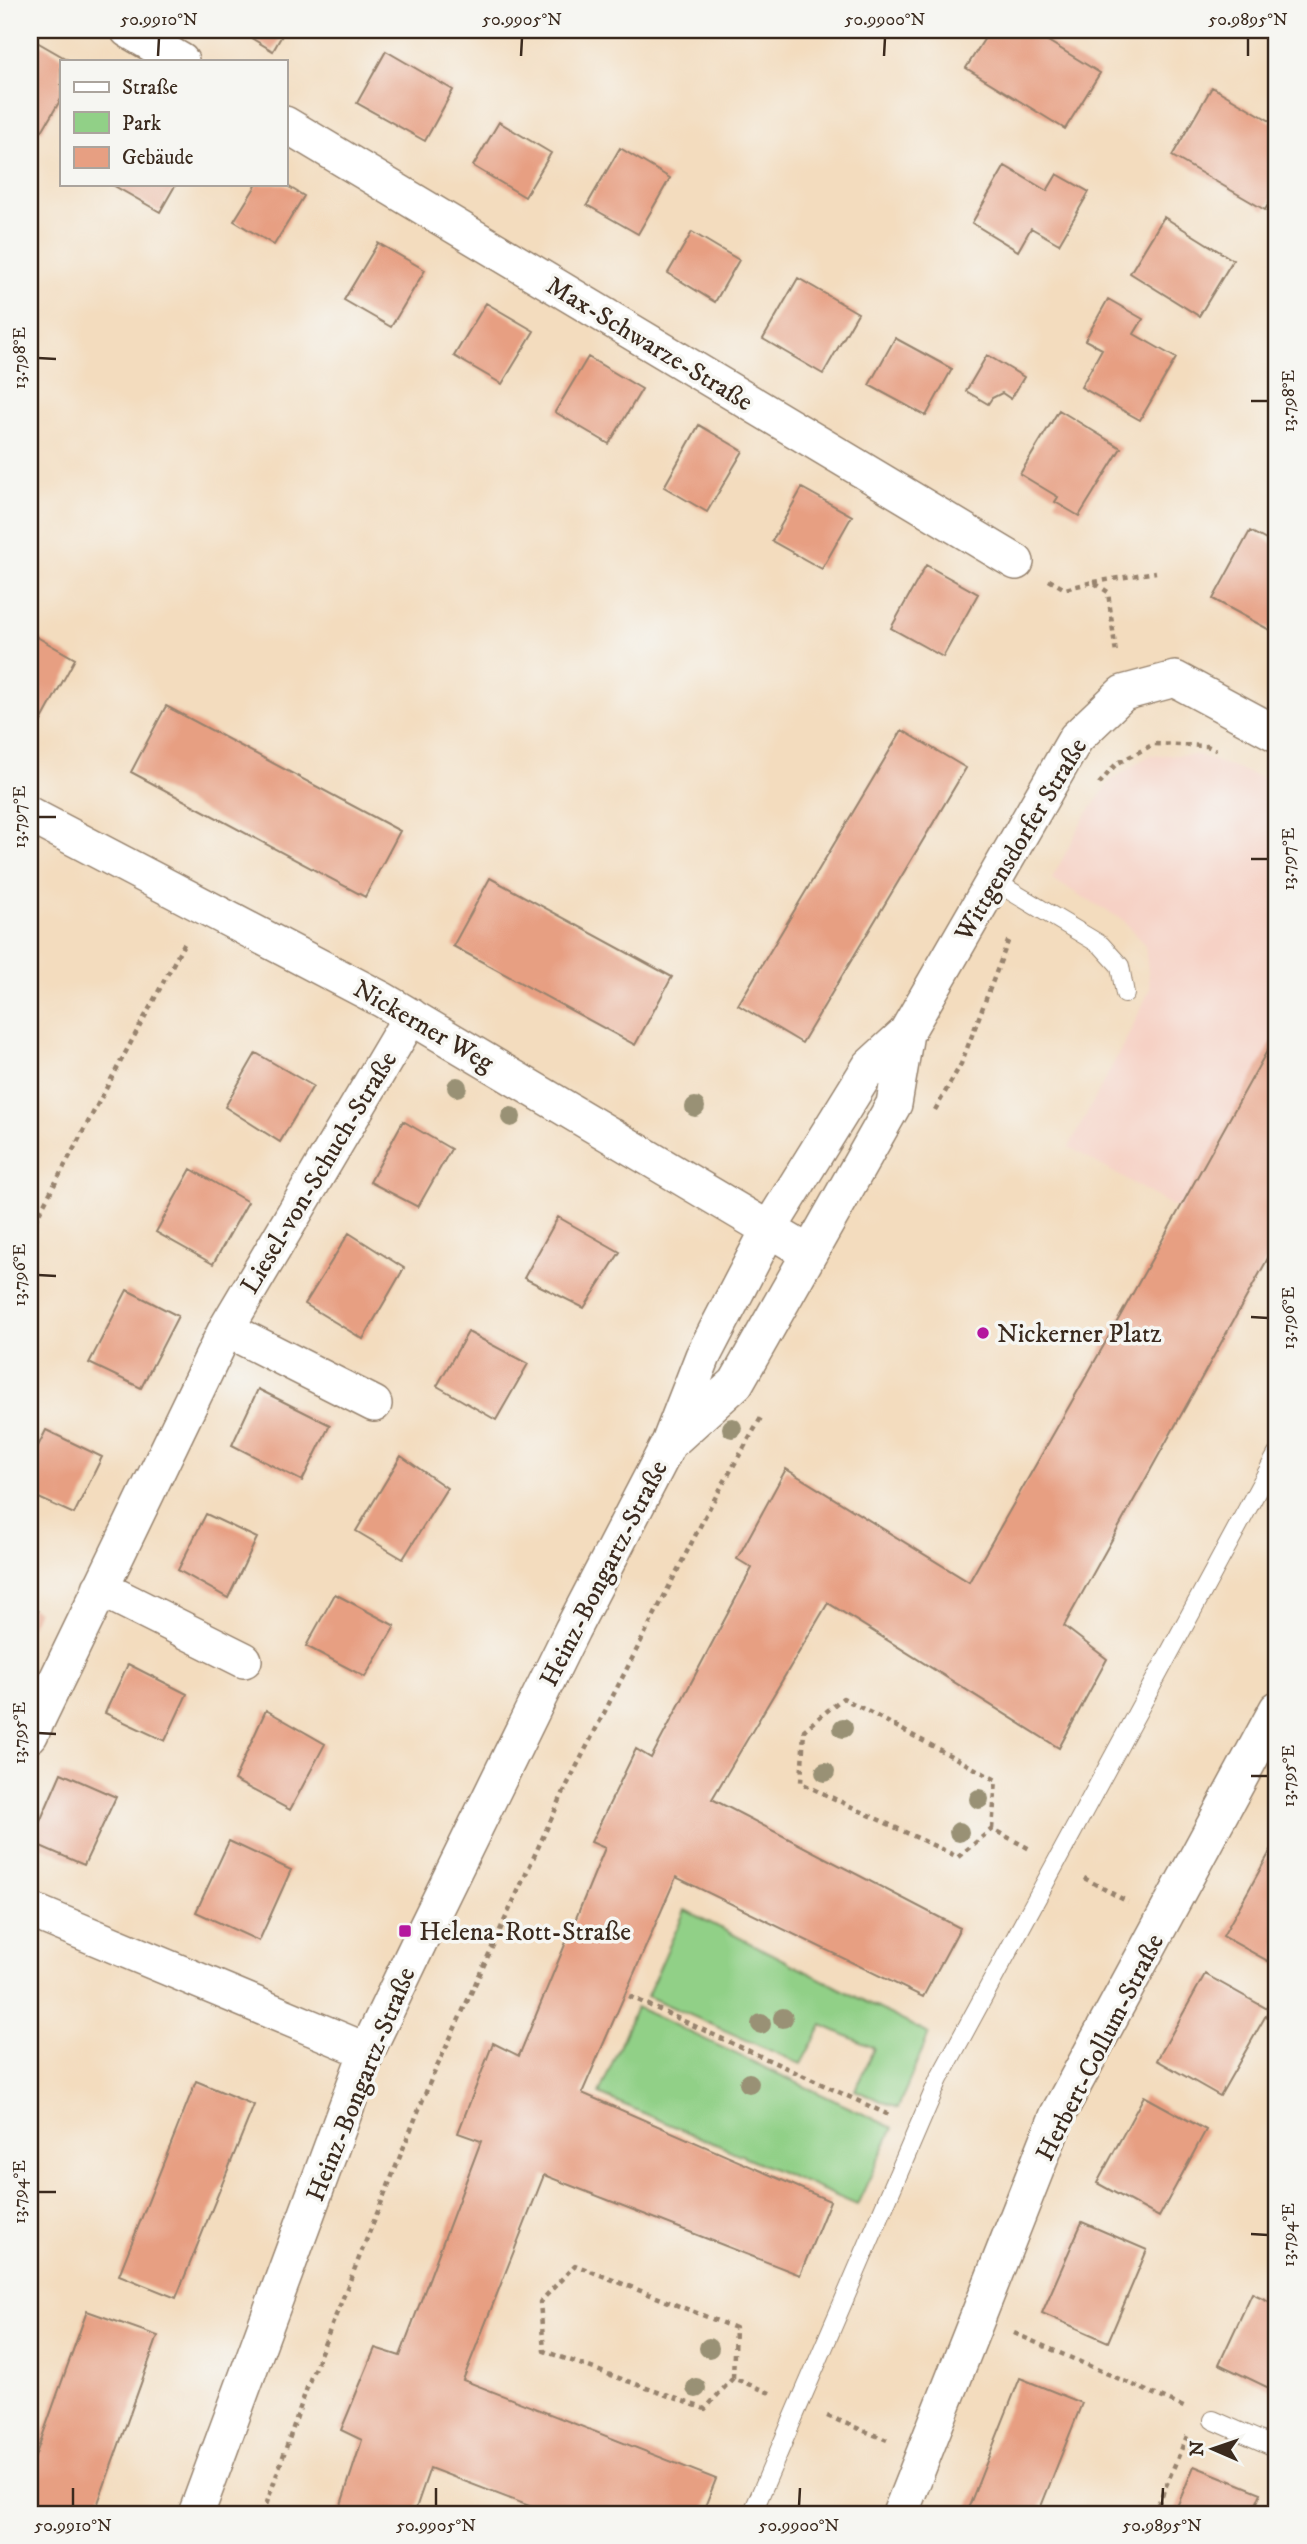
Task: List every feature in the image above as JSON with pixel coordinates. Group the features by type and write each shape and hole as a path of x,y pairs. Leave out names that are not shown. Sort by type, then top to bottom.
{"street":[{"path":"128,30 179,60"},
{"name":"Max-Schwarze-Straße","path":"287,125 1016,562"},
{"name":"Wittgensdorfer Straße","path":"769,1229 870,1066 906,1033 1009,890 1076,738 1123,693 1175,679 1277,734"},
{"name":"Nickerner Weg","path":"30,815 411,1016 808,1253"},
{"name":"Liesel-von-Schuch-Straße","path":"30,1735 226,1329 411,1016"},
{"name":"Wittgensdorfer Straße","path":"808,1253 894,1104 906,1033"},
{"name":"Heinz-Bongartz-Straße","path":"196,2514 368,2051 572,1630 669,1443 703,1356 769,1229"},
{"name":"Heinz-Bongartz-Straße","path":"669,1443 736,1383 808,1253"},
{"path":"226,1329 374,1404"},
{"path":"100,1588 244,1660"},
{"name":"Herbert-Collum-Straße","path":"900,2514 1058,2115 1277,1709"},
{"path":"30,1910 368,2051"}],"lane":[{"path":"1009,890 1101,945 1120,966 1125,994"},
{"path":"752,2514 939,2079 1277,1454"},
{"path":"1205,2416 1277,2448"}],"path":[{"path":"1016,562 1065,589 1156,572"},
{"path":"1093,582 1108,592 1111,628"},
{"path":"1091,793 1116,764 1154,744 1207,746 1217,751"},
{"path":"935,1111 961,1064 1009,890"},
{"path":"30,1230 204,908"},
{"path":"263,2514 309,2382 429,2082 566,1787 711,1505 766,1408"},
{"path":"843,1698 996,1780 992,1829 958,1857 801,1783 804,1730 843,1698"},
{"path":"992,1829 1130,1903"},
{"path":"629,1996 917,2128"},
{"path":"575,2265 735,2328 733,2378 705,2409 544,2351 540,2302 575,2265"},
{"path":"1046,2347 1205,2416"},
{"path":"733,2378 885,2439"},
{"path":"1154,2514 1191,2425"}],"shaded area":[{"path":"1150,755 1198,755 1263,778 1277,786 1277,1242 1267,1260 1069,1147 1150,989 1145,945 1123,920 1052,879 1084,818 1111,780"}],"green space":[{"path":"685,1910 929,2034 898,2108 855,2090 874,2048 822,2025 801,2064 647,1996"},
{"path":"636,2007 893,2128 857,2205 599,2094"}],"building":[{"path":"238,30 285,30 273,51"},
{"path":"990,30 1030,30 1100,73 1065,129 966,68"},
{"path":"30,38 68,60 60,60 60,101 42,131 30,124"},
{"path":"386,51 453,90 425,141 357,103"},
{"path":"1212,87 1277,125 1277,190 1265,210 1172,156"},
{"path":"499,122 551,153 525,197 473,166"},
{"path":"620,148 670,178 638,234 587,205"},
{"path":"1005,166 1047,191 1057,174 1089,192 1059,244 1031,228 1018,251 972,223"},
{"path":"114,186 175,186 160,212"},
{"path":"256,186 287,186 304,196 274,245 234,221"},
{"path":"1164,217 1233,260 1199,316 1130,273"},
{"path":"692,232 739,260 715,302 668,273"},
{"path":"378,243 425,270 391,327 344,300"},
{"path":"798,278 858,313 823,374 763,339"},
{"path":"1108,299 1143,319 1134,334 1176,358 1140,420 1081,387 1102,349 1085,340"},
{"path":"486,303 534,331 502,384 454,356"},
{"path":"895,338 952,369 926,416 869,385"},
{"path":"987,355 1024,377 1011,399 1002,393 992,398 988,404 966,391"},
{"path":"588,357 642,389 609,444 555,412"},
{"path":"1059,410 1121,448 1079,516 1055,502 1058,497 1020,474"},
{"path":"699,425 743,451 707,512 664,487"},
{"path":"802,488 852,516 822,569 772,541"},
{"path":"1250,531 1277,546 1277,634 1213,599"},
{"path":"926,565 978,594 943,657 891,628"},
{"path":"30,633 75,659 40,723 30,717"},
{"path":"166,706 400,831 365,897 131,772"},
{"path":"902,730 966,768 802,1043 738,1005"},
{"path":"490,878 672,977 635,1045 453,946"},
{"path":"1277,1033 1277,1242 1064,1626 1107,1659 1059,1748 828,1603 712,1799 960,1928 923,1997 676,1877 582,2093 830,2201 800,2275 544,2175 463,2380 716,2479 702,2514 550,2514 430,2468 414,2514 338,2514 362,2440 341,2430 375,2348 400,2356 481,2141 458,2133 493,2043 519,2056 605,1848 591,1842 636,1749 651,1758 752,1568 737,1559 786,1469 969,1582"},
{"path":"256,1053 313,1086 280,1142 225,1107"},
{"path":"403,1121 451,1149 418,1207 370,1182"},
{"path":"191,1169 248,1202 213,1264 156,1232"},
{"path":"558,1217 620,1252 584,1308 524,1278"},
{"path":"349,1233 404,1268 363,1339 305,1304"},
{"path":"127,1290 178,1316 141,1388 89,1363"},
{"path":"468,1332 528,1364 496,1420 437,1386"},
{"path":"258,1389 330,1425 302,1481 232,1445"},
{"path":"46,1430 102,1457 74,1514 30,1494 30,1462"},
{"path":"401,1456 447,1488 403,1559 356,1531"},
{"path":"206,1514 257,1538 228,1598 178,1570"},
{"path":"335,1594 395,1626 365,1677 306,1646"},
{"path":"30,1607 38,1611 30,1628"},
{"path":"128,1664 187,1694 165,1741 105,1713"},
{"path":"266,1710 325,1744 290,1810 234,1780"},
{"path":"61,1773 116,1797 84,1865 31,1842"},
{"path":"229,1841 291,1870 259,1941 196,1912"},
{"path":"1271,1850 1277,1853 1277,1966 1223,1936"},
{"path":"1205,1974 1269,2010 1220,2096 1157,2060"},
{"path":"196,2081 254,2105 176,2298 119,2275"},
{"path":"1144,2096 1206,2130 1159,2217 1097,2183"},
{"path":"1082,2222 1147,2250 1108,2342 1042,2313"},
{"path":"1252,2293 1277,2305 1277,2392 1219,2364"},
{"path":"87,2311 158,2336 94,2514 30,2514 30,2471"},
{"path":"1020,2378 1082,2403 1038,2514 966,2514"},
{"path":"1194,2466 1261,2493 1252,2514 1174,2514"}],"place":[{"name":"Nickerner Platz","path":"983,1333"},
{"name":"Helena-Rott-Straße","path":"405,1931"}]}
